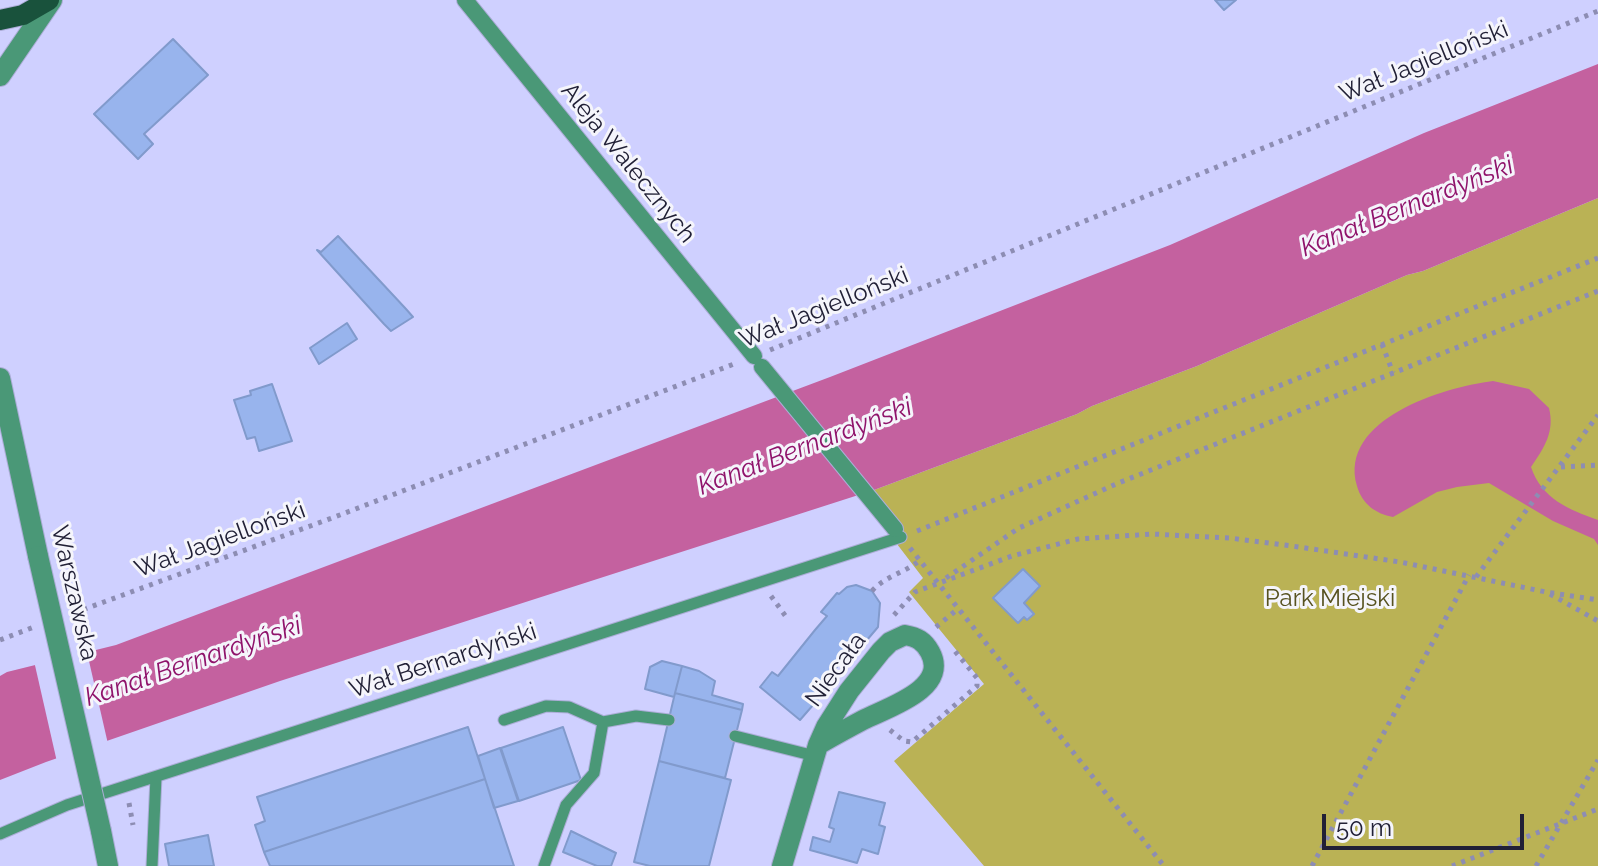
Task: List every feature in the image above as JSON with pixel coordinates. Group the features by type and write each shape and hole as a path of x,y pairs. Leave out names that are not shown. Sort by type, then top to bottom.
{"main road":[{"path":"0,20 23,15 50,0"}],"street":[{"path":"0,76 50,0"},
{"name":"Aleja Walecznych","path":"465,0 898,533"},
{"name":"Warszawska","path":"0,378 108,866"},
{"name":"Niecała","path":"782,866 817,751 849,691 890,642 905,635 922,641 933,657 934,667 929,681 901,704 863,720 817,751"}],"lane":[{"name":"Wał Bernardyński","path":"0,834 67,805 898,533"},
{"path":"504,720 546,706 569,707 603,722 636,716 669,720"},
{"path":"544,866 566,805 594,773 603,722"},
{"path":"735,736 817,751"},
{"path":"152,866 156,777"}],"path":[{"name":"Wał Jagielloński","path":"71,614 758,362 1598,11"},
{"path":"898,533 1598,258"},
{"path":"939,583 1001,539 1116,484 1598,291"},
{"path":"1382,344 1393,373"},
{"path":"1312,866 1473,576 1515,528 1598,415"},
{"path":"1561,467 1598,465"},
{"path":"939,583 1012,556 1063,542 1110,535 1152,534 1230,538 1292,546 1598,600"},
{"path":"915,554 1164,866"},
{"path":"872,591 881,582 910,569 920,560"},
{"path":"1546,592 1598,621"},
{"path":"777,604 787,618"},
{"path":"0,640 44,623"},
{"path":"1536,866 1598,760"},
{"path":"128,802 134,827"},
{"path":"1452,866 1598,809"}],"green space":[{"name":"Park Miejski","path":"1598,198 1598,866 984,866 894,761 984,684 909,592 923,578 887,531 902,525 874,490 1197,366 1407,275"}],"water":[{"name":"Kanał Bernardyński","path":"1598,64 1598,198 1407,275 1197,366 874,490 280,681 0,780 0,676 7,672 116,645 830,377 1170,245 1424,133"},
{"path":"1493,381 1529,389 1549,408 1549,432 1531,467 1549,495 1567,507 1598,520 1598,545 1594,539 1553,521 1489,483 1437,492 1393,517 1375,511 1362,498 1357,486 1355,462 1363,442 1379,425 1423,399"}],"pier":[{"path":"86,648 108,744 57,762 34,661"}],"building":[{"path":"1215,0 1236,0 1224,10"},
{"path":"173,39 208,75 144,134 153,144 138,159 94,114"},
{"path":"338,236 413,317 391,331 384,324 317,250 321,252"},
{"path":"347,323 357,339 319,364 310,348"},
{"path":"272,384 292,441 259,451 255,437 247,439 234,400"},
{"path":"1023,569 1040,586 1024,603 1034,614 1018,623 993,598"},
{"path":"856,585 872,591 880,603 878,627 867,640 862,636 822,685 827,689 800,720 760,687 772,672 778,676 827,616 821,612 837,593"},
{"path":"662,661 682,666 674,697 645,689 650,667"},
{"path":"682,666 699,671 715,681 712,695 743,704 742,710 675,693"},
{"path":"675,693 742,710 725,778 659,761"},
{"path":"468,727 485,779 264,852 255,825 265,821 257,797"},
{"path":"563,727 581,780 519,801 501,748"},
{"path":"500,748 518,801 494,808 478,756"},
{"path":"659,761 731,780 709,866 650,866 634,862"},
{"path":"485,779 514,866 270,866 264,852"},
{"path":"839,792 885,803 879,825 885,827 878,854 862,849 857,863 810,850 813,837 830,842 834,829 829,827"},
{"path":"571,831 616,853 611,866 597,866 563,852"},
{"path":"208,835 214,866 169,866 165,844"}]}
